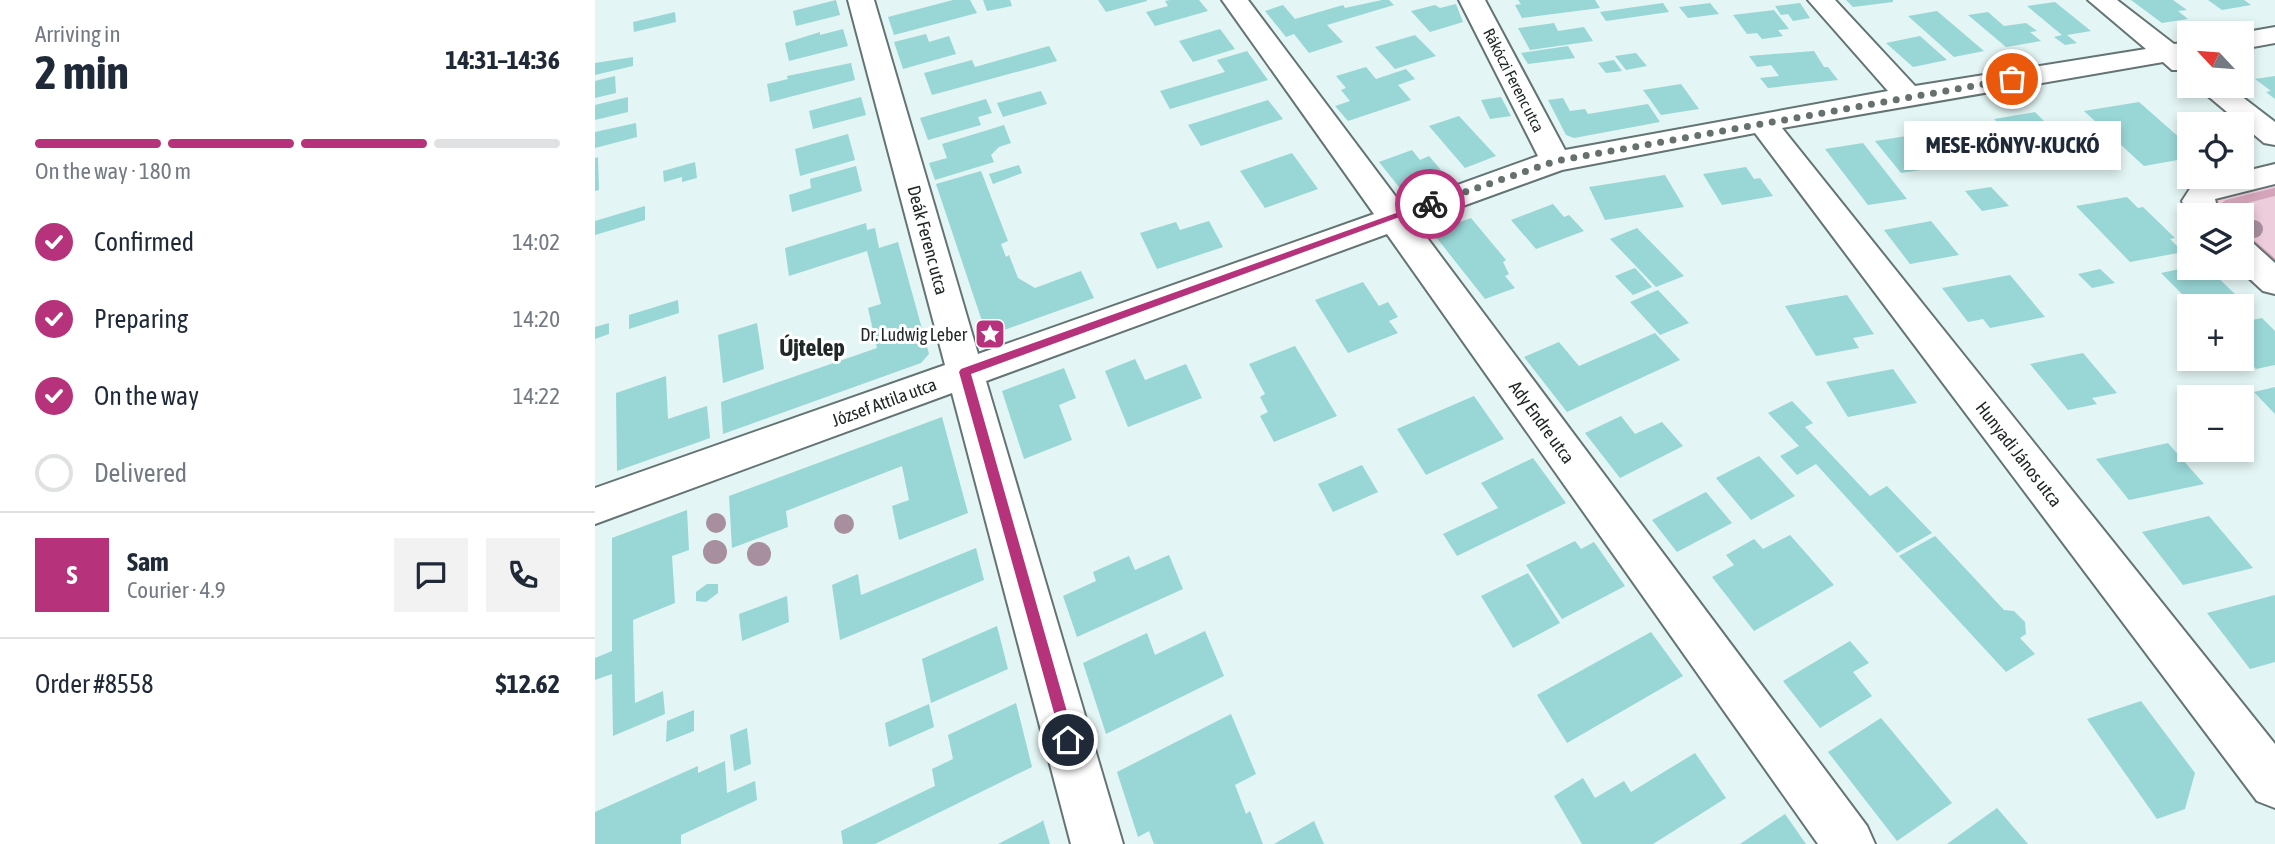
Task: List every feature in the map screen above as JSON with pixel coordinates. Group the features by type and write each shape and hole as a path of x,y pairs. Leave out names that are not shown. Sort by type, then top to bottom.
{"street":[{"name":"Deák Ferenc utca","path":"861,0 1097,844"},
{"name":"Ady Endre utca","path":"1235,0 1849,844"},
{"name":"Rákóczi Ferenc utca","path":"1472,0 1556,161"},
{"path":"1821,0 1907,96"},
{"path":"2101,0 2177,54"},
{"path":"2254,39 2275,35"},
{"name":"József Attila utca","path":"595,506 1393,217 1556,161 1907,96 2177,59"},
{"path":"2226,98 2275,136"},
{"name":"Hunyadi János utca","path":"1763,124 2275,783"},
{"path":"2199,203 2204,191 2275,174"},
{"path":"2254,263 2275,282"}],"shaded area":[{"path":"2275,185 2275,272 2254,253 2254,203 2213,203 2221,196"}],"building":[{"path":"836,0 840,15 796,26 793,11"},
{"path":"953,0 970,0 977,13 894,35 888,17"},
{"path":"983,0 1010,0 1012,6 987,11"},
{"path":"1098,0 1147,0 1147,1 1106,12"},
{"path":"1199,0 1208,11 1155,26 1146,12 1168,6 1165,1"},
{"path":"1389,0 1394,5 1327,25 1343,42 1309,53 1294,34 1286,37 1265,11 1283,5 1295,19 1343,5 1345,8"},
{"path":"1518,0 1595,0 1600,8 1522,18 1515,5 1521,4"},
{"path":"1846,0 1893,0 1893,2 1853,7"},
{"path":"2131,0 2173,0 2187,10 2178,11 2188,19 2162,23"},
{"path":"2208,0 2244,0 2251,5 2222,10"},
{"path":"2055,2 2091,31 2067,35 2077,43 2065,45 2054,37 2062,35 2027,6"},
{"path":"1663,3 1669,12 1606,21 1600,12"},
{"path":"1710,3 1719,14 1688,18 1679,7"},
{"path":"1800,3 1810,18 1793,21 1788,14 1781,15 1775,6"},
{"path":"1456,4 1463,22 1430,32 1411,11 1435,5 1440,8"},
{"path":"1774,10 1789,29 1778,30 1783,36 1762,39 1757,33 1747,34 1733,15"},
{"path":"1937,11 1984,51 1954,57 1908,16"},
{"path":"675,12 676,22 634,32 633,22"},
{"path":"1988,12 2004,26 2026,23 2037,31 2030,32 2041,41 2006,47 1968,15"},
{"path":"1554,23 1558,31 1584,27 1593,41 1530,50 1518,28"},
{"path":"843,29 848,46 789,61 785,43 820,32 820,35"},
{"path":"1220,29 1235,49 1193,62 1179,41"},
{"path":"926,34 929,42 949,36 956,54 903,69 894,42"},
{"path":"1415,35 1436,56 1395,69 1375,47"},
{"path":"1920,36 1947,60 1913,67 1886,43"},
{"path":"1049,46 1057,61 932,95 924,73 972,60 975,67"},
{"path":"1568,46 1575,58 1528,64 1521,53"},
{"path":"1247,51 1268,80 1170,109 1160,91 1225,72 1217,60"},
{"path":"1814,51 1824,67 1828,67 1838,80 1768,88 1760,78 1779,76 1771,65 1757,67 1749,56"},
{"path":"1636,53 1647,66 1626,70 1615,56"},
{"path":"633,57 633,66 595,75 595,63"},
{"path":"1614,60 1622,71 1606,73 1598,63"},
{"path":"851,63 855,80 770,102 767,84 788,79 787,76"},
{"path":"1366,67 1376,79 1406,69 1415,79 1398,85 1411,100 1348,121 1335,106 1350,101 1341,90 1346,88 1336,76"},
{"path":"615,76 616,93 595,98 595,81"},
{"path":"2275,76 2275,99 2266,92 2271,91 2255,79"},
{"path":"1681,84 1699,109 1661,115 1643,90"},
{"path":"1041,91 1047,104 1003,117 997,103"},
{"path":"628,97 628,112 595,120 595,105"},
{"path":"861,97 866,115 813,129 809,111"},
{"path":"1501,97 1511,116 1490,119 1481,100"},
{"path":"1563,98 1570,111 1585,109 1588,114 1648,104 1660,122 1574,138 1566,135 1548,100"},
{"path":"986,99 992,113 978,117 981,125 928,140 920,118"},
{"path":"1268,100 1283,119 1201,146 1188,125"},
{"path":"2139,102 2177,135 2177,160 2144,166 2084,111"},
{"path":"2035,112 2067,144 2025,151 1994,119"},
{"path":"1459,116 1496,156 1465,168 1429,126"},
{"path":"636,123 637,137 595,148 595,132"},
{"path":"1973,123 2004,155 1962,162 1933,129"},
{"path":"1004,125 1011,143 999,147 991,155 994,162 935,180 929,163 947,158 942,144"},
{"path":"848,134 855,160 800,176 795,149"},
{"path":"1919,134 1937,155 1925,157 1934,168 1901,173 1875,141"},
{"path":"1863,143 1907,199 1868,205 1825,149"},
{"path":"1412,150 1420,160 1429,156 1446,176 1403,192 1379,162"},
{"path":"1292,153 1318,189 1265,208 1240,171"},
{"path":"598,157 599,190 595,191 595,158"},
{"path":"695,162 697,178 682,182 682,177 664,182 663,171"},
{"path":"1019,165 1022,173 993,184 989,174"},
{"path":"856,166 862,191 792,212 789,195 811,188 810,179"},
{"path":"1746,167 1754,179 1760,178 1773,196 1722,205 1703,174"},
{"path":"981,171 1008,241 1001,244 1006,257 1009,255 1018,278 1035,288 1081,271 1094,298 993,334 986,333 936,184"},
{"path":"1665,175 1684,207 1605,220 1589,187"},
{"path":"1991,187 2009,206 1982,211 1965,191"},
{"path":"2127,197 2138,208 2143,207 2175,238 2170,239 2177,246 2177,253 2130,262 2076,206"},
{"path":"1553,204 1564,217 1569,215 1584,231 1536,249 1511,220"},
{"path":"645,206 645,220 595,235 595,221"},
{"path":"1471,218 1506,260 1503,262 1509,274 1505,276 1515,288 1485,299 1432,232"},
{"path":"1209,221 1223,247 1157,269 1140,233 1176,222 1180,230"},
{"path":"1931,221 1959,255 1910,264 1884,230"},
{"path":"866,223 867,230 875,228 879,248 898,242 929,354 921,363 723,434 721,402 877,348 868,308 881,304 867,251 789,276 785,248"},
{"path":"1637,228 1684,276 1656,287 1610,239"},
{"path":"1635,268 1652,287 1633,295 1615,276"},
{"path":"2100,269 2115,283 2092,288 2078,274"},
{"path":"2177,270 2177,280 2220,280 2235,294 2182,294 2161,273"},
{"path":"2010,275 2045,317 1990,328 1983,319 1968,322 1942,288"},
{"path":"1363,282 1379,306 1388,302 1398,317 1389,321 1398,333 1348,353 1315,300"},
{"path":"1658,290 1689,323 1660,335 1630,302"},
{"path":"1847,295 1874,334 1853,338 1859,348 1816,356 1785,306"},
{"path":"678,300 679,313 629,329 629,315"},
{"path":"2262,318 2275,331 2275,365 2256,369 2254,367 2254,320"},
{"path":"609,323 609,334 595,339 595,327"},
{"path":"757,323 764,369 723,383 718,335"},
{"path":"1655,333 1680,360 1567,412 1524,357 1559,342 1579,366"},
{"path":"1295,346 1337,416 1274,442 1260,416 1268,412 1260,397 1265,394 1249,364"},
{"path":"2083,353 2117,393 2092,398 2097,404 2068,410 2030,364"},
{"path":"1135,359 1145,380 1186,364 1202,398 1128,427 1105,371"},
{"path":"1064,368 1076,398 1059,405 1072,440 1024,459 1002,391"},
{"path":"1893,369 1917,403 1848,417 1826,382"},
{"path":"666,376 668,419 707,406 710,438 617,471 616,393"},
{"path":"2275,387 2275,414 2254,392"},
{"path":"1474,396 1504,439 1426,475 1397,429"},
{"path":"1792,401 1813,423 1805,427 1870,496 1887,486 1932,533 1897,553 1816,464 1797,475 1780,456 1799,446 1768,413"},
{"path":"1621,416 1635,434 1662,422 1683,446 1620,478 1585,433"},
{"path":"942,417 968,513 899,540 892,506 909,500 902,466 786,511 788,527 732,548 729,496"},
{"path":"2168,443 2177,453 2177,462 2185,462 2204,484 2129,500 2096,459"},
{"path":"1759,456 1795,496 1751,520 1716,478"},
{"path":"1533,458 1566,503 1457,556 1443,534 1498,508 1481,483"},
{"path":"1362,465 1378,492 1333,512 1318,484"},
{"path":"1706,492 1732,523 1677,552 1652,520"},
{"path":"687,510 689,550 672,556 675,603 633,620 635,703 663,691 665,714 613,736 612,674 595,680 595,658 612,651 612,538"},
{"path":"2209,516 2253,568 2183,585 2142,532"},
{"path":"1790,535 1834,585 1754,631 1712,577 1734,565 1726,555 1754,539 1763,549"},
{"path":"1935,536 2004,610 2014,611 2025,622 2026,634 2020,638 2035,654 2006,672 1899,556"},
{"path":"1575,541 1581,549 1594,542 1625,586 1562,619 1526,565"},
{"path":"976,548 984,580 840,640 832,585 858,574 861,595"},
{"path":"1169,555 1183,589 1077,637 1063,596 1096,581 1093,572 1129,556 1135,570"},
{"path":"1528,573 1560,623 1513,648 1481,596"},
{"path":"707,584 718,584 718,593 706,602 696,601 696,592"},
{"path":"2275,595 2275,662 2250,669 2207,613"},
{"path":"787,596 789,622 742,641 739,614"},
{"path":"997,626 1008,669 931,703 922,659"},
{"path":"1205,631 1224,676 1106,734 1083,663 1147,633 1155,655"},
{"path":"1651,632 1683,676 1567,743 1537,695"},
{"path":"1850,641 1869,663 1853,672 1872,696 1820,728 1783,681"},
{"path":"2141,701 2195,773 2185,809 2157,819 2087,719"},
{"path":"1016,703 1032,767 875,844 843,844 841,831 935,786 932,769 953,759 948,735"},
{"path":"929,704 934,727 889,747 885,723"},
{"path":"694,710 694,731 666,742 667,721"},
{"path":"1231,714 1256,774 1235,785 1246,814 1250,811 1263,844 1154,844 1149,831 1138,837 1117,772"},
{"path":"1881,718 1952,803 1897,841 1828,752"},
{"path":"747,728 751,764 734,771 730,735"},
{"path":"1695,753 1726,798 1653,844 1582,844 1554,796 1583,778 1595,798 1624,781 1631,792"},
{"path":"725,761 727,793 755,781 757,800 681,835 681,844 595,844 595,812 698,766 698,773"},
{"path":"1997,808 2028,844 1947,844"},
{"path":"1785,814 1806,844 1740,844"},
{"path":"1043,820 1050,844 998,844 1041,822"},
{"path":"1314,821 1324,844 1274,844"}],"waterway":[{"path":"2231,203 2275,192"},
{"path":"2254,247 2275,265"}],"way so far":[{"path":"1430,204 1556,161 2012,79"}],"place":[{"name":"MESE-KÖNYV-KUCKÓ","path":"2012,79"},
{"name":"Dr. Ludwig Leber","path":"990,334"}],"district":[{"name":"Újtelep","path":"812,347"}],"route":[{"path":"1068,740 965,372 1430,204"}]}
